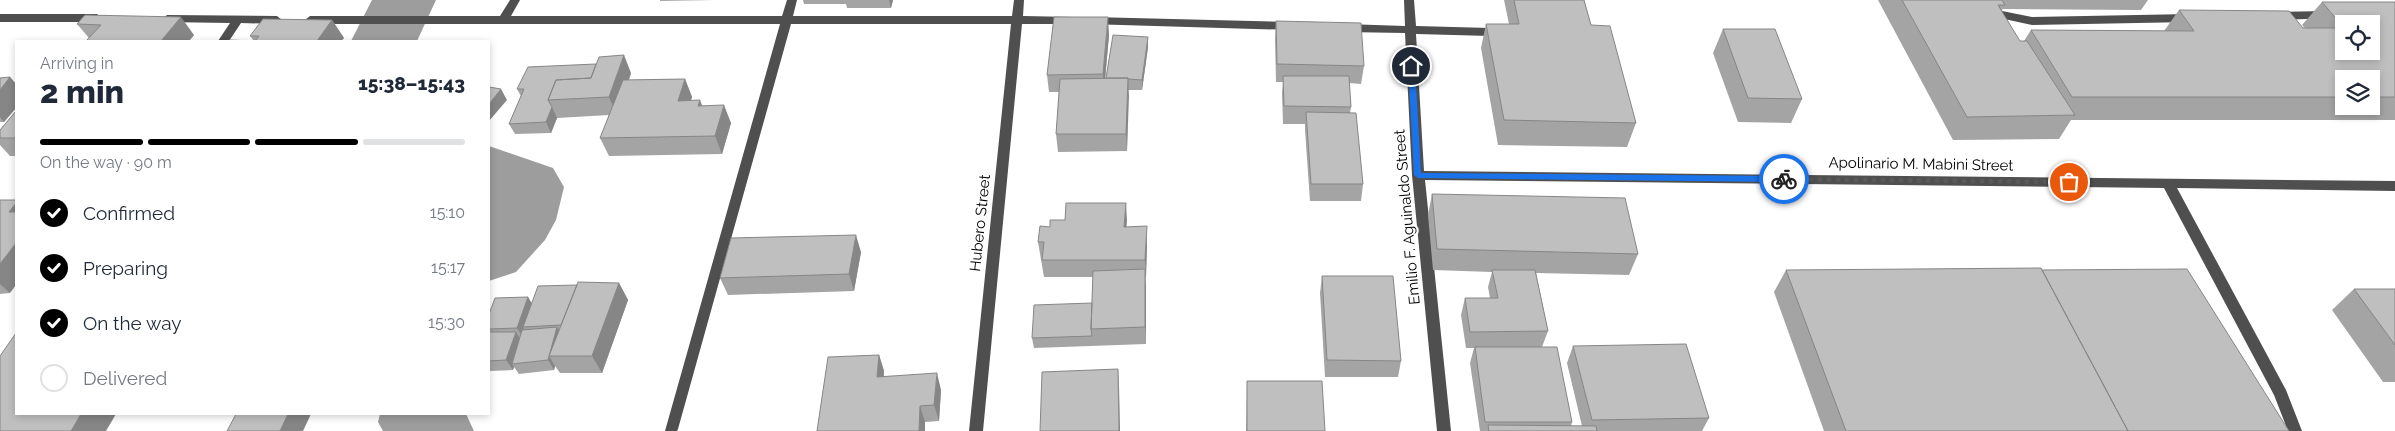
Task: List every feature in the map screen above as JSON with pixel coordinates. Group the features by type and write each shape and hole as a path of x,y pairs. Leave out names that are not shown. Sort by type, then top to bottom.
{"street":[{"path":"505,18 515,0"},
{"path":"670,428 792,0"},
{"name":"Hubero Street","path":"976,431 1019,0"},
{"name":"Emilio F. Aguinaldo Street","path":"1409,0 1409,30 1418,175 1444,431"},
{"path":"1978,0 1999,14 2032,21 2199,18"},
{"path":"2268,16 2335,15"},
{"path":"0,18 109,18"},
{"path":"159,19 359,20 505,18 786,20 1016,18 1301,27"},
{"path":"224,40 238,19"},
{"path":"1330,28 1490,32"},
{"name":"Apolinario M. Mabini Street","path":"1418,175 2395,186"},
{"path":"2168,183 2281,394 2296,431"}],"building":[{"path":"1514,0 1584,0 1591,25 1610,26 1636,123 1504,120 1486,24 1519,24"},
{"path":"1902,0 2002,0 2005,5 1998,5 2020,41 2027,41 2075,115 1967,117"},
{"path":"2322,2 2395,2 2395,97 2380,97 2380,70 2335,70 2335,97 2072,97 2031,30 2194,31 2179,10 2289,11 2303,28 2335,28 2335,60 2380,60 2380,15 2335,15 2335,17"},
{"path":"85,15 181,17 162,40 87,40 101,25 77,24"},
{"path":"1054,17 1108,17 1103,74 1047,75"},
{"path":"263,19 332,20 318,40 256,40 259,36 250,36"},
{"path":"1276,21 1361,23 1364,66 1277,64"},
{"path":"1723,29 1775,29 1802,99 1748,98"},
{"path":"1113,35 1148,37 1142,80 1106,78"},
{"path":"624,55 609,97 548,100 556,80 591,78 599,57"},
{"path":"596,64 591,78 556,80 548,100 552,107 546,122 509,124 524,89 517,89 528,67"},
{"path":"1283,76 1349,76 1351,107 1284,106"},
{"path":"10,77 0,90 0,78"},
{"path":"1128,78 1126,134 1056,134 1060,79"},
{"path":"685,79 678,101 700,100 698,106 724,105 715,136 600,138 623,80"},
{"path":"490,87 501,89 490,103"},
{"path":"15,112 15,138 0,138 0,130"},
{"path":"1306,112 1356,113 1363,184 1311,184"},
{"path":"1432,194 1625,198 1638,254 1437,249"},
{"path":"0,200 15,200 15,204 9,212 15,212 15,244 0,264"},
{"path":"1066,203 1126,203 1124,227 1147,226 1145,260 1042,260 1044,242 1038,242 1040,226 1050,227 1050,220 1065,220"},
{"path":"856,235 849,274 720,278 731,238"},
{"path":"2041,268 2128,431 1846,431 1786,270"},
{"path":"1145,269 1145,327 1091,329 1093,271"},
{"path":"2187,269 2289,431 2128,431 2042,270"},
{"path":"1492,270 1535,270 1548,331 1470,332 1465,298 1498,298"},
{"path":"1322,276 1393,276 1401,361 1327,360"},
{"path":"578,282 619,283 592,356 549,356"},
{"path":"577,285 561,325 523,327 538,286"},
{"path":"2354,289 2395,289 2395,345"},
{"path":"528,297 517,328 490,329 490,311 495,298"},
{"path":"1092,303 1092,336 1032,338 1034,305"},
{"path":"557,327 548,360 512,364 522,330"},
{"path":"490,332 516,332 506,360 490,361"},
{"path":"15,334 15,415 80,415 71,431 0,431 0,356"},
{"path":"1686,344 1709,418 1592,420 1573,346"},
{"path":"1475,347 1557,347 1572,422 1485,422"},
{"path":"879,355 877,377 937,373 934,405 920,406 919,431 817,431 828,357"},
{"path":"1118,369 1119,431 1040,431 1042,372"},
{"path":"1247,381 1322,381 1325,431 1247,431"},
{"path":"235,415 288,415 280,431 227,431"},
{"path":"1488,425 1596,426 1597,431 1489,431"}],"waterway":[{"path":"384,40 404,0"},
{"path":"490,173 527,187 518,220 490,250"},
{"path":"422,415 421,422 431,431"}],"way so far":[{"path":"1784,179 2069,182"}],"route":[{"path":"1411,66 1418,175 1784,179"}]}
